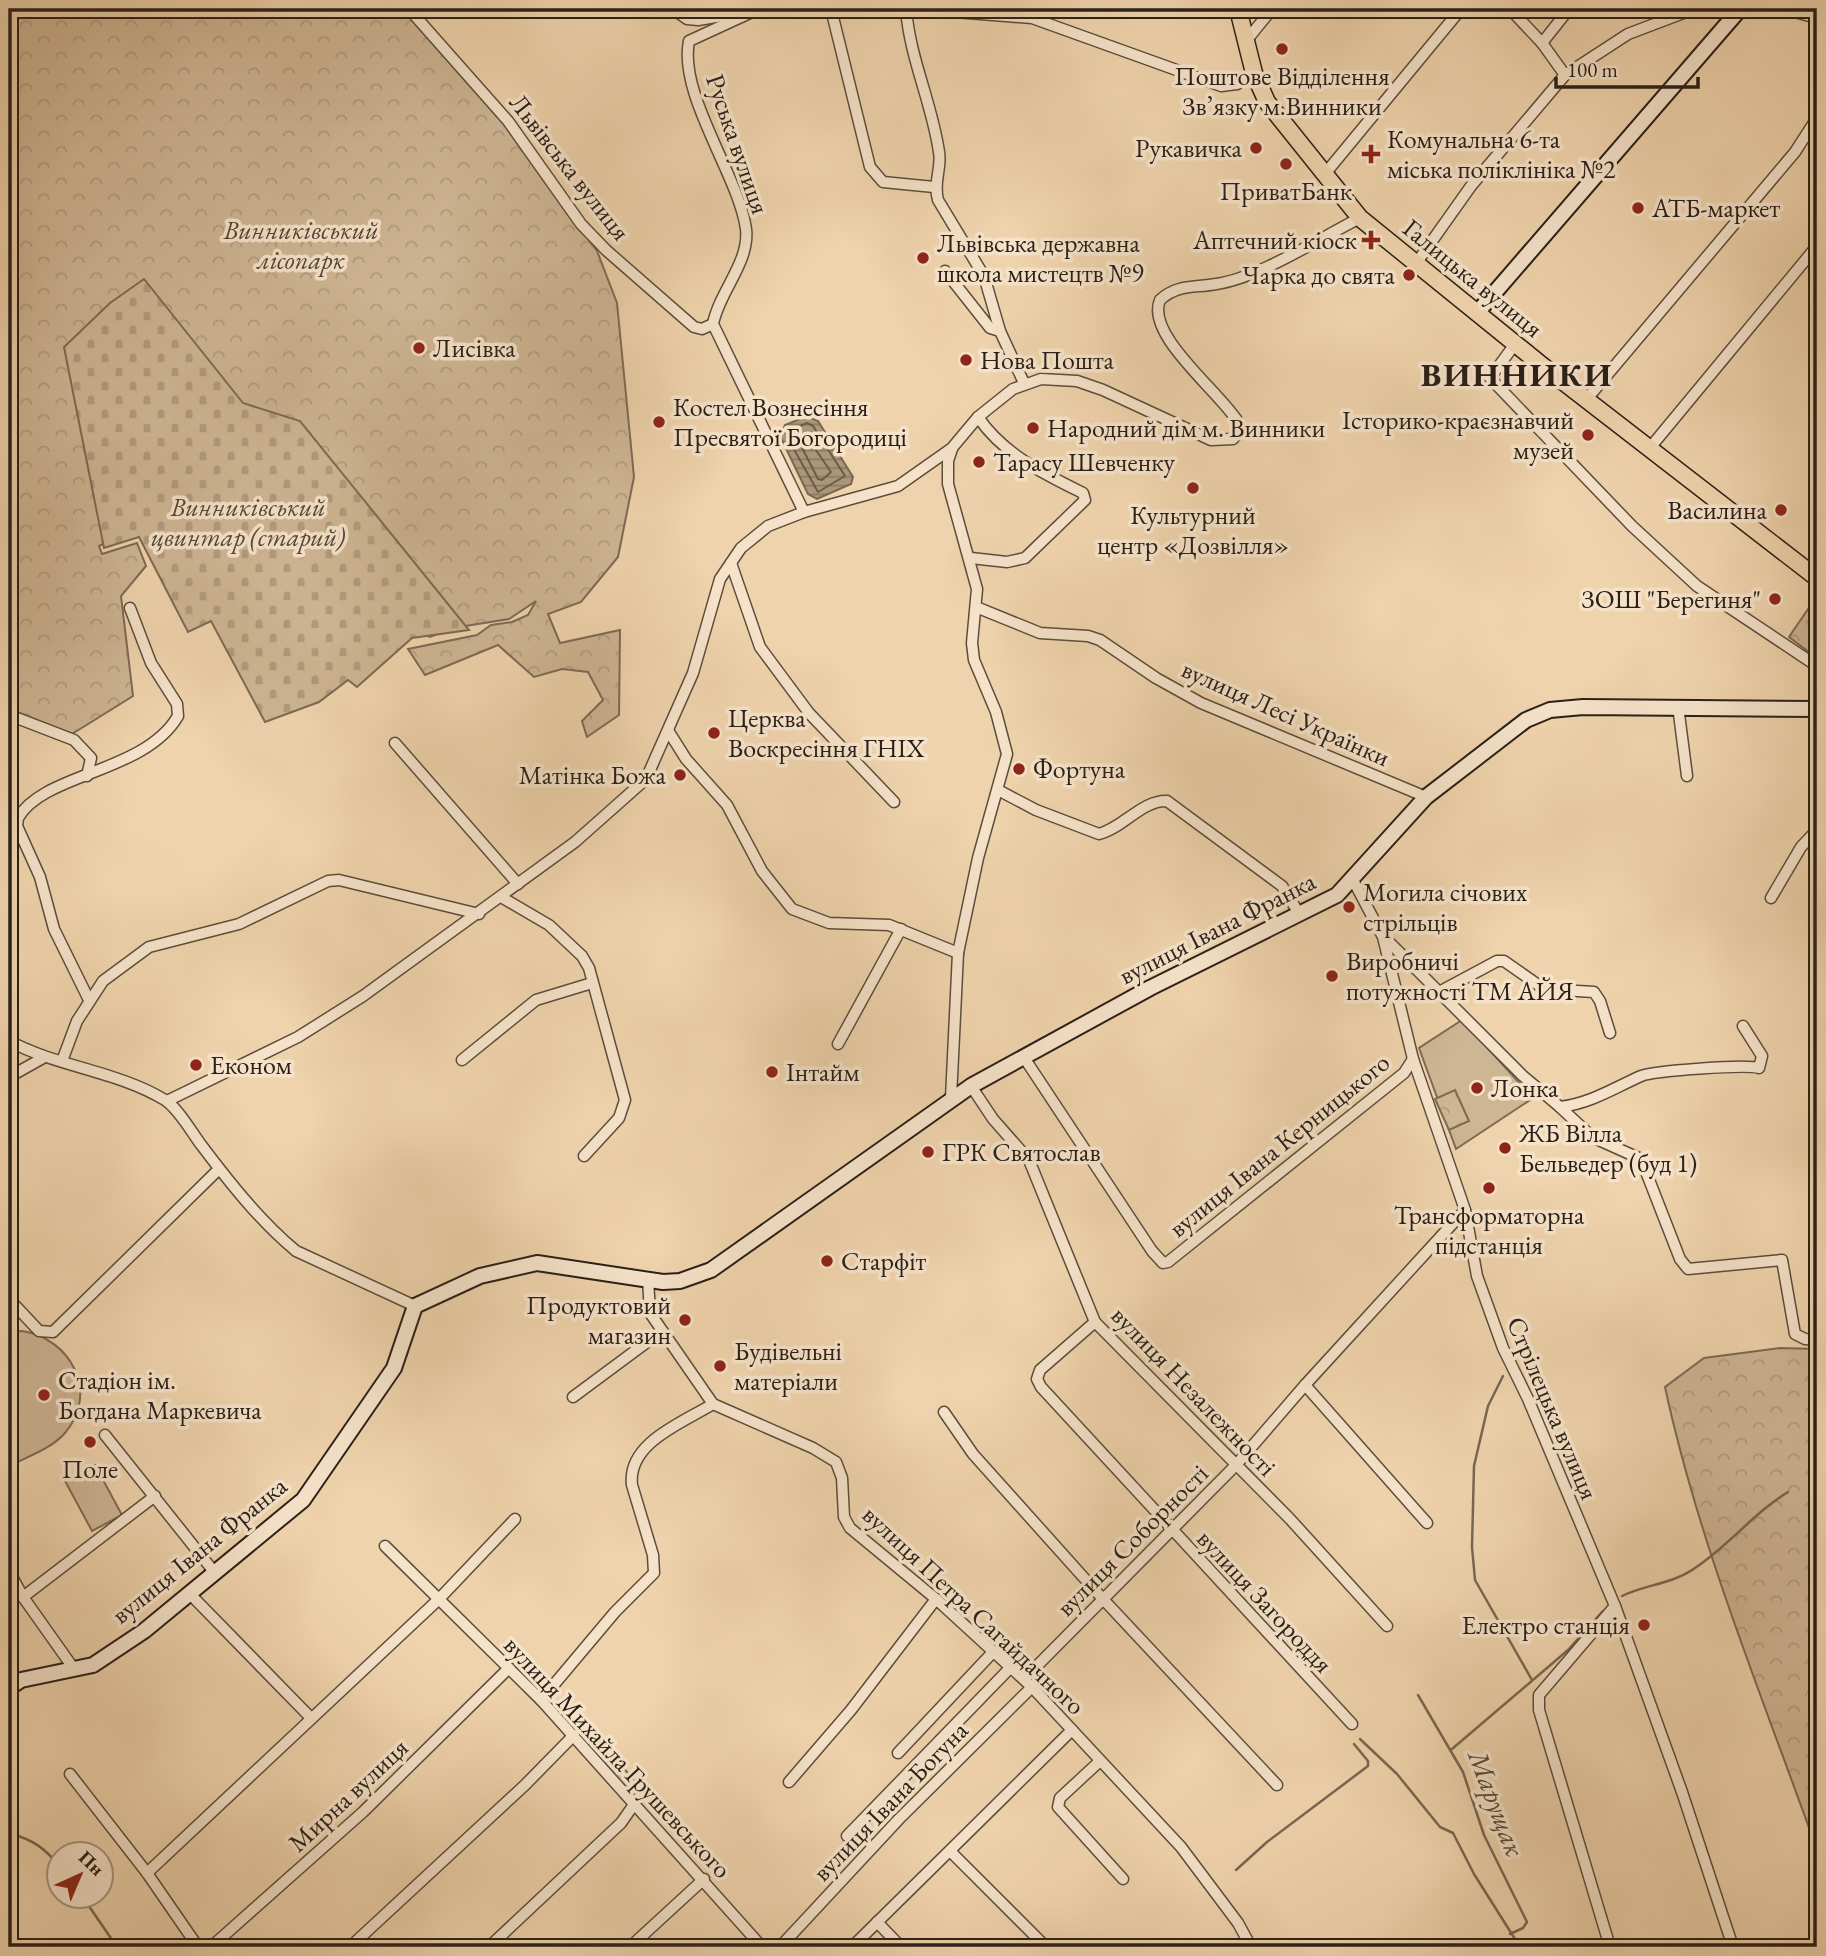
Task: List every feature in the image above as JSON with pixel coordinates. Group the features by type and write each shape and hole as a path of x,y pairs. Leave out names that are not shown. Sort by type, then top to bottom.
{"main road":[{"name":"Галицька вулиця","path":"1238,9 1254,73 1267,102 1360,218 1415,265 1586,400 1817,578"}],"street":[{"name":"Львівська вулиця","path":"409,9 508,121 581,224 606,250 694,327 702,329 713,324"},
{"path":"673,9 687,19 698,20 758,10"},
{"path":"831,9 870,167 884,182 934,187"},
{"path":"906,9 909,44 940,155 934,187 938,200 984,276 1000,331 1024,383"},
{"path":"916,9 1032,18 1221,86 1237,85 1254,73"},
{"path":"1246,41 1272,9"},
{"path":"1324,175 1461,9"},
{"path":"1510,9 1542,43 1565,75"},
{"path":"1542,43 1569,9"},
{"path":"1415,265 1471,186 1565,75 1618,40 1694,9"},
{"path":"1477,313 1740,9"},
{"path":"1784,9 1817,18"},
{"name":"Руська вулиця","path":"713,324 719,302 742,254 746,227 696,93 688,50 690,41 758,10"},
{"path":"1586,400 1794,152 1817,118"},
{"path":"167,1101 298,1037 363,996 479,914 583,835 646,779 693,673 720,579 754,536 804,512 898,486 952,448 978,417 1024,383 1041,379 1077,381 1212,439 1233,439 1240,430 1238,422 1172,344 1157,319 1160,300 1175,290 1215,285 1244,276 1360,218"},
{"path":"1649,449 1817,246"},
{"path":"945,271 990,328 1000,331"},
{"path":"713,324 804,512"},
{"path":"1515,344 1490,378 1632,526 1697,586 1817,666"},
{"path":"971,558 1007,562 1026,558 1085,500 1083,493 1033,467 1006,448 978,417"},
{"path":"951,1098 958,953 978,858 1007,754 996,712 974,660 972,643 976,582 948,484 948,461 952,448"},
{"path":"731,563 760,647 809,713 894,802"},
{"name":"вулиця Лесі Українки","path":"976,607 1040,633 1088,636 1100,640 1156,678 1201,703 1426,797"},
{"path":"89,1000 54,929 40,877 17,826 18,818 29,804 140,752 178,716 177,704 151,663 130,608"},
{"path":"1678,706 1687,776"},
{"name":"вулиця Івана Франка","path":"9,1688 21,1680 93,1665 144,1631 303,1500 394,1368 415,1306 480,1276 537,1263 680,1281 711,1270 971,1086 1239,942 1338,895 1426,797 1526,720 1550,710 1678,706 1817,709"},
{"path":"9,715 74,740 90,758 87,776"},
{"path":"669,732 681,752 727,805 762,871 792,909 829,923 889,925 958,953"},
{"path":"395,743 518,884"},
{"path":"998,790 1036,810 1099,834 1109,832 1152,804 1167,801 1282,886 1300,915"},
{"path":"1771,898 1801,847 1817,830"},
{"path":"62,1061 89,1000 103,981 149,947 239,924 328,881 340,880 479,914"},
{"name":"Стрілецька вулиця","path":"1353,880 1383,937 1413,1059 1465,1210 1477,1276 1503,1348 1528,1399 1615,1606 1734,1947"},
{"path":"501,897 526,909 568,941 589,968 625,1100 619,1118 584,1156"},
{"path":"838,1044 901,929"},
{"path":"1383,937 1441,991 1523,1076 1592,1137 1641,1159 1681,1259 1688,1269 1782,1260 1795,1334 1805,1339 1817,1340"},
{"path":"1441,991 1497,961 1504,961 1544,989 1594,992 1600,1001 1610,1032"},
{"path":"462,1060 536,1000 592,983"},
{"path":"1560,1107 1598,1099 1654,1072 1717,1070 1746,1064 1759,1068 1762,1056 1743,1026"},
{"path":"9,1041 43,1058 62,1061 167,1101 219,1169 280,1238 296,1251 415,1306"},
{"name":"вулиця Івана Керницького","path":"1023,1056 1152,1251 1160,1261 1168,1262 1404,1073 1413,1059"},
{"path":"9,1077 43,1058"},
{"name":"вулиця Незалежності","path":"971,1086 993,1119 1029,1160 1095,1322 1290,1519 1387,1626"},
{"path":"9,1299 39,1331 53,1332 219,1169"},
{"name":"вулиця Соборності","path":"1024,1679 1236,1465 1305,1385 1465,1210"},
{"path":"541,1700 615,1612 654,1573 653,1555 632,1485 631,1474 637,1455 649,1444 713,1404 650,1313 648,1279"},
{"name":"вулиця Загороддя","path":"1095,1322 1049,1360 1040,1370 1037,1379 1171,1531 1352,1724"},
{"path":"573,1397 662,1331"},
{"path":"1305,1385 1427,1523"},
{"name":"вулиця Петра Сагайдачного","path":"713,1404 813,1448 836,1462 842,1478 844,1517 850,1528 936,1599 1032,1687 1181,1847 1238,1923 1251,1947"},
{"path":"944,1412 973,1454 1102,1598 1278,1785"},
{"path":"105,1435 215,1573"},
{"path":"23,1597 155,1496"},
{"path":"147,1873 439,1600 515,1519"},
{"name":"вулиця Михайла Грушевського","path":"385,1546 574,1735 762,1947"},
{"path":"9,1571 23,1597 74,1669"},
{"path":"189,1593 311,1718"},
{"path":"789,1782 851,1710 936,1599"},
{"path":"1611,1947 1539,1710 1539,1695 1615,1606"},
{"path":"898,1752 994,1651"},
{"path":"847,1836 1011,1667"},
{"name":"Мирна вулиця","path":"211,1947 363,1812 509,1668"},
{"name":"вулиця Івана Богуна","path":"780,1947 899,1819 1032,1687"},
{"path":"852,1947 1072,1730"},
{"path":"350,1947 526,1785 574,1735"},
{"path":"1100,1761 1060,1798 1058,1807 1123,1878"},
{"path":"70,1774 147,1873 198,1947"},
{"path":"489,1947 621,1822 635,1803"},
{"path":"951,1852 1045,1947"},
{"path":"630,1947 704,1879"},
{"path":"877,1922 901,1947"}],"green space":[{"name":"Винниківський лісопарк","path":"9,9 408,9 502,116 597,251 617,303 634,477 618,557 581,602 548,614 560,643 620,630 619,715 587,737 582,721 603,700 588,672 562,669 534,677 498,645 425,675 408,649 477,635 491,625 512,622 528,615 536,601 509,619 453,628 430,637 409,628 293,536 116,537 99,546 102,554 137,543 146,566 121,596 133,696 72,734 9,709"},
{"name":"Винниківський цвинтар (старий)","path":"144,279 243,403 300,421 469,630 412,638 357,687 348,680 319,702 265,722 211,621 188,632 139,537 104,548 64,347 110,303"},
{"path":"1817,596 1817,658 1789,637"},
{"name":"Лонка","path":"1462,1020 1533,1098 1456,1149 1419,1048"},
{"path":"1455,1090 1469,1121 1449,1130 1435,1099"},
{"name":"Стадіон ім. Богдана Маркевича","path":"22,1331 54,1344 66,1356 75,1369 80,1401 75,1417 59,1439 9,1466 9,1332"},
{"path":"1780,1348 1817,1349 1817,1850 1714,1563 1679,1446 1665,1387 1704,1358"},
{"path":"95,1465 122,1515 92,1531 65,1481"},
{"path":"614,1757 641,1788 632,1796 604,1766"}],"water":[{"path":"807,416 818,421 853,477 851,484 817,499 808,494 780,436 785,425"}],"waterway":[{"path":"1503,1376 1488,1406 1474,1466 1472,1547 1475,1580 1532,1680"},
{"name":"Марущак","path":"1622,1596 1692,1570 1788,1492"},
{"name":"Марущак","path":"1452,1749 1568,1650 1603,1611"},
{"name":"Марущак","path":"1418,1695 1463,1772 1484,1835 1527,1922 1523,1928 1510,1934"},
{"name":"Марущак","path":"1360,1739 1397,1774 1440,1827 1453,1833 1474,1874 1520,1947"},
{"path":"1236,1870 1267,1842 1368,1766 1368,1761 1354,1744"},
{"path":"9,1833 25,1838 46,1852"},
{"path":"92,1910 117,1947"}],"place":[{"name":"Поштове Відділення Зв’язку м.Винники","path":"1282,49"},
{"name":"Рукавичка","path":"1256,148"},
{"name":"Комунальна 6-та міська поліклініка №2","path":"1371,154"},
{"name":"ПриватБанк","path":"1286,164"},
{"name":"АТБ-маркет","path":"1638,208"},
{"name":"Аптечний кіоск","path":"1371,240"},
{"name":"Львівська державна школа мистецтв №9","path":"923,258"},
{"name":"Чарка до свята","path":"1409,275"},
{"name":"Лисівка","path":"419,348"},
{"name":"Нова Пошта","path":"966,360"},
{"name":"Костел Вознесіння Пресвятої Богородиці","path":"659,422"},
{"name":"Народний дім м. Винники","path":"1033,428"},
{"name":"Історико-краєзнавчий музей","path":"1588,435"},
{"name":"Тарасу Шевченку","path":"979,462"},
{"name":"Культурний центр «Дозвілля»","path":"1193,488"},
{"name":"Василина","path":"1781,510"},
{"name":"ЗОШ \"Берегиня\"","path":"1775,599"},
{"name":"Церква Воскресіння ГНІХ","path":"714,733"},
{"name":"Фортуна","path":"1019,769"},
{"name":"Матінка Божа","path":"680,775"},
{"name":"Могила січових стрільців","path":"1349,907"},
{"name":"Виробничі потужності ТМ АЙЯ","path":"1332,976"},
{"name":"Економ","path":"196,1065"},
{"name":"Інтайм","path":"772,1072"},
{"name":"Лонка","path":"1477,1088"},
{"name":"ЖБ Вілла Бельведер (буд 1)","path":"1505,1148"},
{"name":"ГРК Святослав","path":"928,1152"},
{"name":"Трансформаторна підстанція","path":"1489,1188"},
{"name":"Старфіт","path":"827,1261"},
{"name":"Продуктовий магазин","path":"685,1320"},
{"name":"Будівельні матеріали","path":"720,1366"},
{"name":"Стадіон ім. Богдана Маркевича","path":"44,1395"},
{"name":"Поле","path":"90,1442"},
{"name":"Електро станція","path":"1644,1625"}],"district":[{"name":"ВИННИКИ","path":"1517,374"}]}
